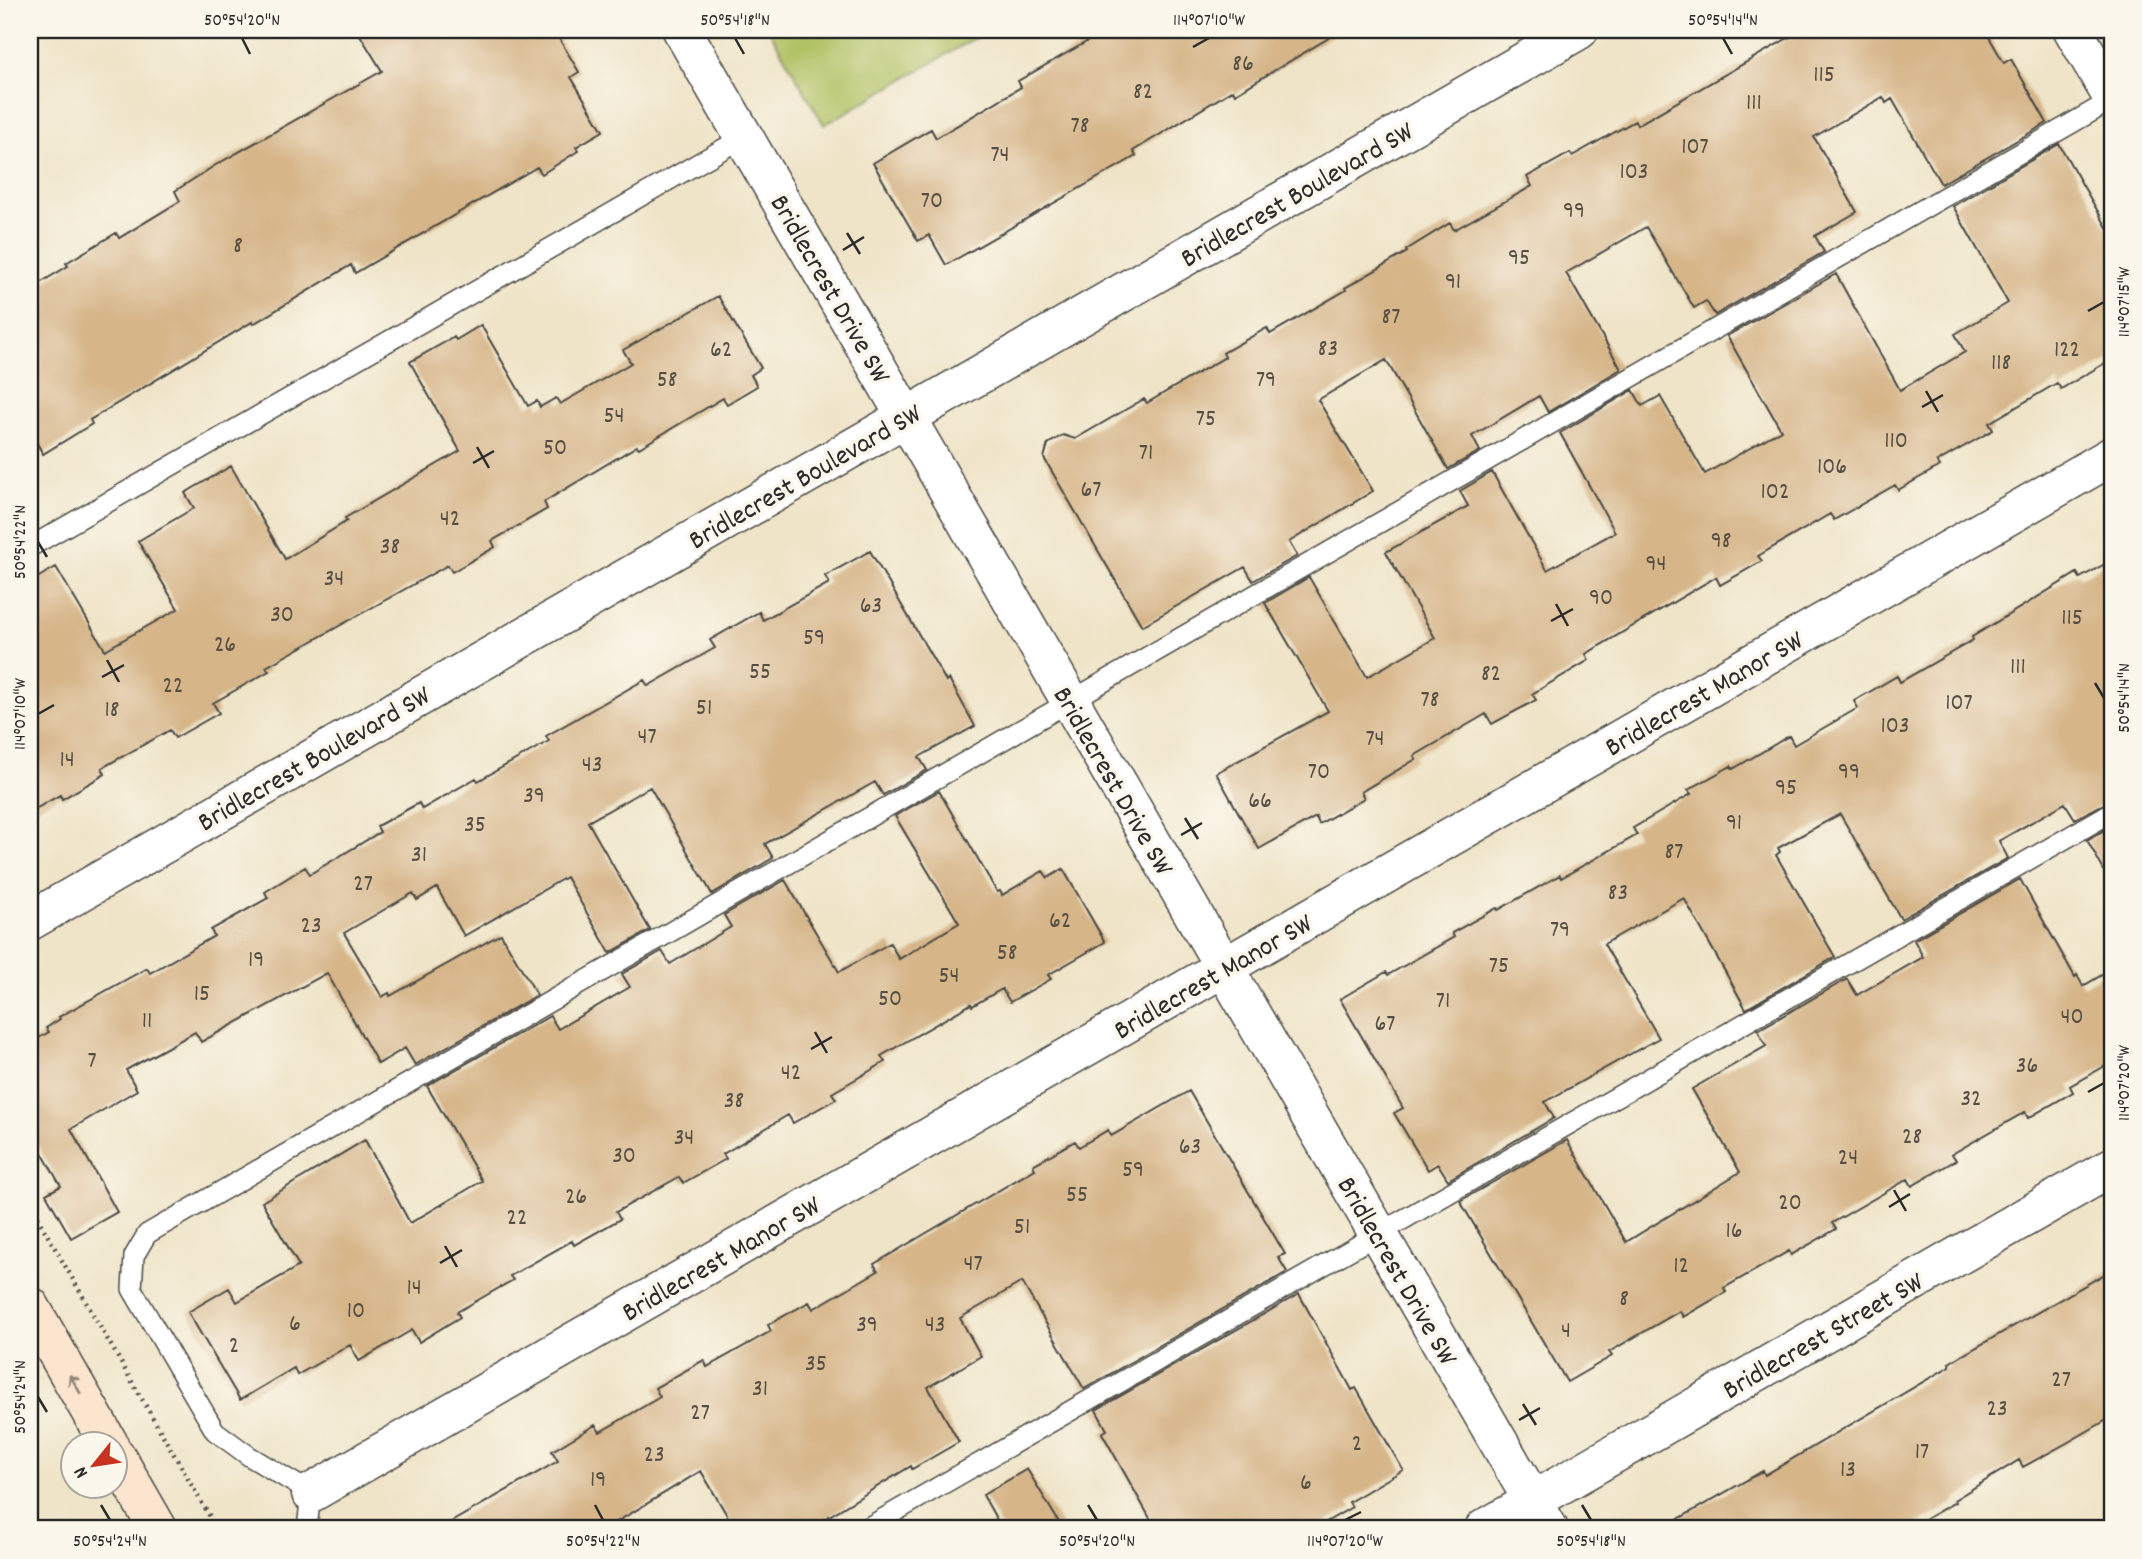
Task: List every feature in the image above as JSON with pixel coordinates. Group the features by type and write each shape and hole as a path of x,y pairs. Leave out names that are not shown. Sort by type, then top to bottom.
{"main road":[{"path":"30,1306 100,1430"},
{"path":"130,1480 158,1529"}],"street":[{"name":"Bridlecrest Drive SW","path":"682,30 1541,1515"},
{"name":"Bridlecrest Boulevard SW","path":"30,920 1579,30"},
{"path":"2073,30 2112,99"},
{"name":"Bridlecrest Manor SW","path":"309,1511 1224,967 2112,456"},
{"name":"Bridlecrest Street SW","path":"1483,1529 1541,1515 2112,1167"}],"lane":[{"path":"309,1511 249,1456 215,1431 132,1290 134,1256 147,1234 2112,99"},
{"path":"30,547 744,137"},
{"path":"865,1529 2112,811"}],"path":[{"path":"30,1205 217,1529"}],"green space":[{"path":"769,30 989,30 824,125"}],"building":[{"path":"357,30 554,30 579,72 571,77 603,131 576,147 578,151 542,174 537,167 355,273 351,265 253,324 252,322 90,420 92,424 43,454 30,431 30,289 68,266 66,263 116,233 119,238 180,201 175,191 214,166 382,71"},
{"path":"1081,30 1342,30 1235,94 1233,90 1133,151 1136,156 946,265 929,235 918,241 873,163 931,129 936,138 1021,87 1018,81 1088,41"},
{"path":"1802,30 1985,30 2004,63 2011,59 2047,123 1941,184 1892,99 1886,103 1883,97 1814,137 1857,212 1815,236 1824,252 1715,315 1706,301 1694,308 1646,227 1566,273 1621,369 1548,412 1539,396 1472,436 1480,451 1448,469 1386,360 1318,400 1373,491 1289,542 1297,556 1253,581 1245,567 1142,626 1044,458 1048,444 1063,435 1075,439 1144,399 1147,403 1225,357 1223,353 1267,328 1270,334 1346,290 1345,288 1450,223 1454,230 1532,186 1527,177 1635,121 1637,125"},
{"path":"2059,144 2112,236 2112,359 2061,389 2057,383 1989,423 1993,430 1937,462 1940,466 1898,490 1895,485 1834,520 1830,514 1758,556 1762,561 1720,585 1716,577 1586,654 1589,660 1532,694 1536,700 1492,724 1486,714 1414,756 1416,759 1361,792 1364,798 1319,824 1316,817 1259,849 1216,773 1328,711 1265,603 1309,577 1367,677 1435,638 1386,552 1468,506 1460,491 1492,472 1547,570 1615,532 1560,433 1633,390 1642,406 1660,396 1705,474 1781,430 1727,336 1836,274 1900,390 1965,352 1955,334 2008,303 1953,206"},
{"path":"718,296 761,368 751,375 757,386 727,404 723,398 544,502 547,509 492,541 495,547 452,572 448,565 266,667 269,671 213,703 219,713 175,738 170,730 102,768 105,774 62,799 60,795 30,812 30,582 56,567 105,650 178,609 138,541 194,508 185,493 231,466 285,559 347,521 345,518 460,451 410,362 481,325 528,406 537,401 540,407 556,398 560,404 631,363 623,350"},
{"path":"870,551 975,726 919,757 927,770 883,795 875,782 765,844 773,858 712,894 650,787 588,822 650,930 610,953 566,877 464,936 437,888 417,900 413,893 344,933 382,997 389,993 390,996 501,934 537,995 415,1065 405,1048 378,1064 327,973 201,1042 195,1032 126,1070 137,1090 71,1129 117,1212 71,1238 46,1194 61,1186 30,1132 30,1043 49,1032 46,1028 60,1019 59,1017 147,968 150,973 214,936 211,930 268,898 265,892 305,867 310,874 380,832 377,826 419,803 422,809 476,778 478,781 549,741 546,736 644,680 648,686 715,648 710,640 759,612 763,620 829,583 825,576"},
{"path":"2112,560 2112,800 2075,819 2065,803 1999,841 2008,858 1901,919 1840,814 1778,848 1780,852 1776,855 1835,957 1746,1009 1684,898 1604,944 1659,1038 1545,1102 1554,1118 1448,1180 1438,1164 1428,1170 1394,1113 1403,1108 1340,999 1454,937 1452,933 1497,908 1498,910 1560,875 1561,878 1637,835 1633,828 1691,794 1688,790 1731,766 1733,769 1789,736 1794,745 1858,708 1854,701 1897,676 1900,682 1973,640 1972,637 2077,573 2080,578"},
{"path":"939,791 997,892 1000,891 1002,895 1043,871 1048,878 1063,869 1105,942 1048,975 1051,979 1010,1002 1002,989 881,1056 885,1062 832,1093 836,1099 793,1123 788,1115 723,1154 726,1159 683,1183 679,1177 616,1212 620,1219 574,1245 572,1241 510,1276 513,1280 457,1312 460,1317 419,1342 412,1330 359,1361 350,1345 297,1375 294,1368 240,1400 188,1312 229,1288 237,1302 299,1266 262,1202 365,1140 410,1223 482,1181 427,1086 550,1016 558,1029 630,987 622,974 662,951 670,964 731,927 724,915 785,880 839,972 890,943 899,959 959,923 895,816"},
{"path":"2112,826 2112,885 2087,840"},
{"path":"2020,879 2075,977 2077,975 2083,986 2112,969 2112,1062 2070,1086 2073,1092 2028,1118 2025,1112 1952,1154 1956,1160 1912,1186 1908,1179 1832,1223 1836,1229 1791,1255 1789,1251 1724,1288 1726,1292 1683,1317 1680,1311 1609,1352 1612,1356 1567,1382 1460,1201 1567,1140 1626,1242 1740,1172 1692,1089 1766,1046 1758,1030 1847,979 1857,995 1923,957 1914,940"},
{"path":"1189,1091 1285,1254 1278,1257 1287,1272 1084,1389 1022,1282 960,1318 981,1356 928,1387 959,1442 912,1469 911,1466 808,1529 735,1529 701,1471 605,1529 439,1529 558,1461 552,1451 595,1425 600,1432 660,1397 655,1388 704,1360 707,1367 771,1331 768,1325 809,1302 813,1309 878,1271 874,1264 1035,1169 1033,1165 1075,1141 1079,1147 1108,1130 1111,1136"},
{"path":"2112,1270 2112,1417 2065,1444 2023,1467 2019,1460 1908,1529 1661,1529 1763,1471 1765,1475 1950,1366 1949,1363"},
{"path":"1299,1294 1352,1390 1356,1388 1403,1470 1349,1502 1352,1507 1314,1529 1156,1529 1102,1433 1107,1430 1096,1410"},
{"path":"1027,1469 1063,1529 1002,1529 983,1495"}]}
